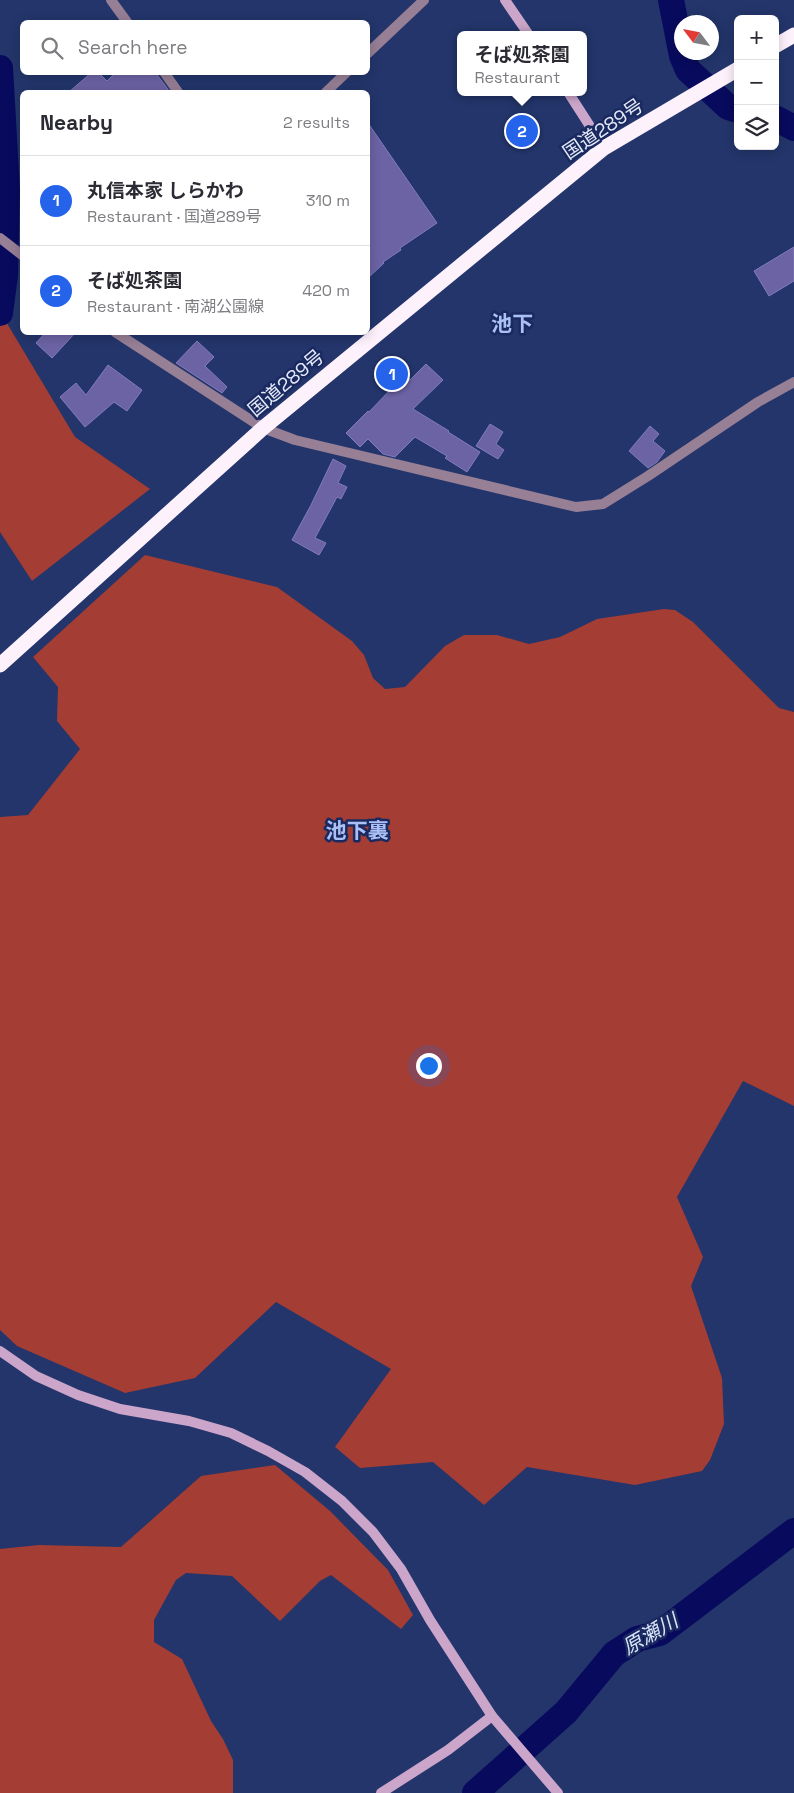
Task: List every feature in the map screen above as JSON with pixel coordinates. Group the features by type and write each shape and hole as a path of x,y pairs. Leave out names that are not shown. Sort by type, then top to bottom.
{"highway":[{"path":"779,44 794,35"},
{"name":"国道289号","path":"0,665 263,428 604,148 734,71"}],"street":[{"path":"111,0 126,20"},
{"path":"370,51 424,0"},
{"path":"506,0 526,31"},
{"path":"166,75 177,90"},
{"path":"328,90 344,75"},
{"path":"571,96 604,148"},
{"path":"0,238 20,253"},
{"path":"120,335 263,428 295,440 576,507 603,504 758,402 794,382"},
{"path":"0,1352 36,1376 78,1395 120,1409 189,1421 231,1433 305,1472 342,1501 373,1532 401,1569 430,1620 492,1716 558,1793"},
{"path":"380,1793 448,1750 492,1716"}],"shaded area":[{"path":"2,315 75,437 150,489 32,581 0,532 0,319"},
{"path":"145,555 277,587 352,641 364,655 373,678 385,689 405,687 445,646 464,635 497,635 529,644 560,637 597,619 664,609 675,610 693,622 779,708 794,712 794,1106 743,1081 677,1197 703,1257 691,1286 722,1378 724,1424 710,1460 702,1471 635,1485 527,1467 484,1505 433,1462 360,1468 335,1447 391,1369 276,1302 195,1378 125,1393 17,1346 0,1330 0,817 28,815 80,749 57,721 58,687 33,657"},
{"path":"275,1465 330,1511 388,1570 413,1615 401,1629 331,1575 320,1581 280,1621 232,1576 186,1573 176,1580 154,1620 154,1642 182,1659 211,1721 223,1739 233,1760 233,1793 0,1793 0,1549 39,1545 121,1547 201,1476"}],"building":[{"path":"89,75 101,75 107,81 113,75 157,75 168,90 71,90"},
{"path":"370,126 437,223 400,248 401,250 370,276"},
{"path":"794,247 794,281 769,296 754,271"},
{"path":"43,335 73,335 52,358 36,343"},
{"path":"197,341 214,357 205,366 227,387 222,393 176,363"},
{"path":"390,360 410,380 426,364 443,380 413,409 480,452 467,472 445,458 447,456 415,437 395,457 383,454 368,439 360,447 346,433 393,387 378,373"},
{"path":"108,365 142,390 127,411 114,402 85,427 60,397 76,383 86,395"},
{"path":"490,424 503,432 496,444 504,450 498,459 476,446"},
{"path":"650,426 659,434 653,441 665,451 657,462 648,468 629,451"},
{"path":"333,459 346,466 338,483 347,487 341,499 337,497 315,538 326,543 319,555 292,540"}],"waterway":[{"name":"原瀬川","path":"671,0 682,56 688,70 728,107 734,109"},
{"path":"0,68 7,190 5,275 0,313"},
{"name":"原瀬川","path":"779,120 794,128"},
{"name":"原瀬川","path":"475,1793 566,1712 614,1654 637,1639 660,1633 794,1531"}],"place":[{"name":"そば処茶園","path":"522,131"},
{"name":"丸信本家 しらかわ","path":"392,374"}],"district":[{"name":"池下","path":"512,323"},
{"name":"池下裏","path":"357,830"}]}
